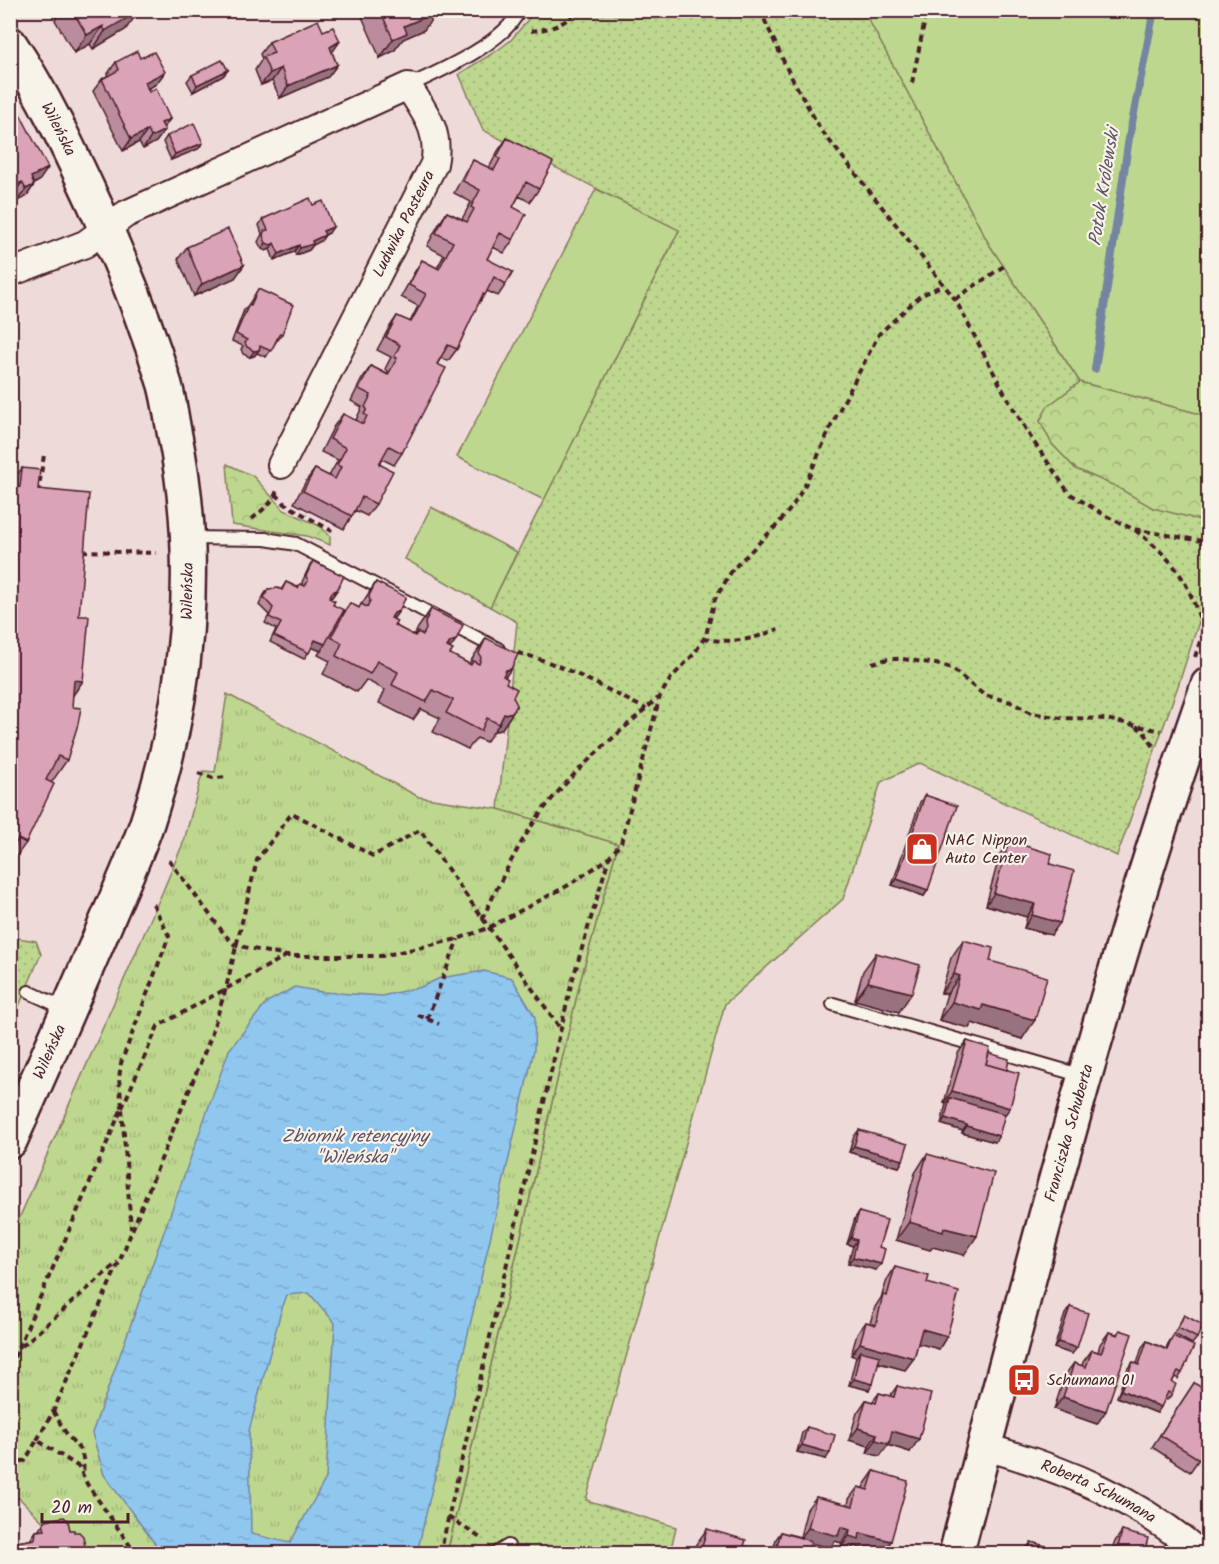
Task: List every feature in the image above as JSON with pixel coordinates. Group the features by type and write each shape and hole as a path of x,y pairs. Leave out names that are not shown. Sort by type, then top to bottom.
{"street":[{"name":"Wileńska","path":"10,44 29,72 62,133 106,228 144,324 166,387 181,462 189,538 186,642 182,681 171,734 147,824 69,1010 10,1141"},
{"path":"10,273 85,244 126,214 408,87"},
{"name":"Ludwika Pasteura","path":"281,465 434,164 437,151 436,136 431,123 408,87"},
{"name":"Franciszka Schuberta","path":"956,1554 1085,1077 1140,889 1209,685"},
{"name":"Roberta Schumana","path":"985,1447 1058,1472 1129,1502 1154,1517 1201,1554"}],"lane":[{"path":"408,87 457,62 500,35 517,16 519,10"},
{"path":"189,538 264,539 296,544 499,650"},
{"path":"29,993 69,1010"},
{"path":"833,1004 1085,1077"}],"path":[{"path":"500,35 554,28 569,19 577,10"},
{"path":"760,10 789,73 821,130 955,299 1026,429 1069,493 1106,516 1133,529 1161,550 1181,574 1195,603 1204,630 1209,616"},
{"path":"912,82 927,10"},
{"path":"955,299 1004,266"},
{"path":"482,919 516,850 540,814 582,768 660,696 671,678 694,654 703,639 715,599 734,569 777,525 792,507 805,485 832,424 879,334 920,296 944,285"},
{"path":"37,496 44,455"},
{"path":"237,539 241,528 266,507 276,494 281,465"},
{"path":"276,494 292,508 332,531"},
{"path":"1133,529 1209,542"},
{"path":"78,551 156,553"},
{"path":"703,639 730,642 758,637 778,629"},
{"path":"499,650 532,657 646,709"},
{"path":"872,663 903,658 943,666 951,668 984,695 1011,702 1031,712 1061,718 1106,719 1170,734"},
{"path":"169,860 235,945 286,956 382,957 459,939 488,928 567,886 608,859 621,843 660,696"},
{"path":"1135,725 1144,732 1158,752"},
{"path":"198,773 213,778 227,777"},
{"path":"10,1460 25,1461 53,1411 120,1260 210,1039 226,988 257,860 292,813 374,856 420,830 560,1028"},
{"path":"440,1554 560,1028 608,859"},
{"path":"131,1230 119,1079 121,1063 169,936 152,902"},
{"path":"428,1019 459,939"},
{"path":"10,1367 158,1026 286,956"},
{"path":"418,1015 439,1024"},
{"path":"20,1348 120,1260"},
{"path":"53,1411 63,1429 80,1448 84,1460 82,1475"},
{"path":"37,1440 79,1467 87,1484 136,1554"},
{"path":"448,1516 482,1540 502,1550"}],"green space":[{"path":"563,11 864,11 989,244 1080,382 1048,406 1040,421 1052,444 1076,469 1208,522 1208,594 1178,686 1117,856 920,763 881,782 843,899 725,1004 586,1500 676,1527 670,1553 447,1554 580,982 618,844 498,809 517,622 490,607 679,231 483,130 459,74 511,40 531,16 557,14"},
{"path":"864,11 1208,11 1208,416 1080,382 989,244"},
{"path":"596,189 679,230 544,500 457,457"},
{"path":"1080,382 1208,416 1208,522 1153,508 1115,486 1076,469 1052,444 1040,421 1048,406"},
{"path":"227,464 253,476 284,510 320,526 330,536 330,545 307,536 232,525"},
{"path":"431,507 517,552 490,607 405,559"},
{"path":"227,694 419,797 498,809 618,844 580,982 447,1553 75,1553 19,1498 11,1499 11,1237 184,841 203,771 215,772"},
{"path":"11,937 36,941 41,954 11,1025"}],"water":[{"name":"Zbiornik retencyjny \"Wileńska\"","path":"484,971 512,978 535,1017 534,1050 417,1553 162,1553 104,1475 92,1433 229,1050 267,1002 295,987 322,992 382,996 421,987 440,978","holes":["309,1293 335,1323 326,1478 290,1543 251,1534 249,1431 287,1295"]}],"building":[{"path":"72,10 137,10 138,12 105,31 103,26 87,35"},
{"path":"380,10 436,10 437,12 404,26 407,33 393,39"},
{"path":"318,20 323,31 333,27 340,41 330,47 337,65 288,86 281,68 270,73 263,57 274,53 269,42"},
{"path":"137,51 140,58 154,52 165,72 145,82 149,92 156,88 170,119 161,123 165,130 151,137 148,130 131,139 102,79 119,70 116,62"},
{"path":"222,60 228,70 197,85 192,75"},
{"path":"18,110 48,168 31,177 34,185 26,189 22,182 16,185 10,175 10,114"},
{"path":"194,123 203,143 175,154 167,136"},
{"path":"507,138 553,162 539,189 526,182 513,207 526,214 513,240 500,233 487,259 513,272 506,284 494,277 485,295 483,294 457,349 448,345 437,364 446,368 402,453 389,446 379,464 393,471 376,504 362,497 352,516 303,491 315,469 335,479 341,467 337,465 346,448 330,439 343,414 363,424 367,416 364,414 367,409 365,407 371,395 359,389 371,366 388,375 397,358 394,357 400,345 386,337 397,316 411,322 426,294 409,285 422,260 439,269 453,242 436,233 447,212 467,222 474,209 471,207 480,190 463,181 473,160 494,170 500,159 497,157"},
{"path":"310,198 313,205 323,201 333,227 323,231 325,235 312,241 313,244 300,248 299,245 279,254 274,243 271,245 266,243 263,236 264,231 268,230 263,219"},
{"path":"228,229 244,265 202,284 187,247"},
{"path":"258,289 293,305 282,334 280,333 271,351 260,346 259,350 254,351 247,347 245,343 247,340 236,334"},
{"path":"22,468 40,470 38,489 89,494 79,616 89,616 83,681 74,680 72,707 81,708 67,760 58,756 46,780 54,784 26,843 18,839 10,854 10,578 13,578 14,551 10,551 10,487 20,487"},
{"path":"313,561 344,576 337,590 332,592 329,598 335,601 333,605 344,610 325,644 315,640 309,653 274,636 281,623 269,617 273,608 264,598 268,589 282,590 286,582 298,588 300,584 305,586 308,581 306,576"},
{"path":"376,582 406,597 399,611 391,618 397,621 394,625 415,636 418,632 423,635 431,609 463,625 456,640 450,642 447,647 453,650 450,654 471,665 473,661 479,664 481,658 479,653 486,638 518,654 511,669 506,670 503,676 508,679 506,683 517,689 513,697 517,705 513,712 504,714 499,724 487,718 481,731 446,713 453,700 433,690 426,702 392,685 398,672 377,661 370,674 336,656 342,643 331,637 350,603 359,608 361,604 367,607 370,601 369,596"},
{"name":"NAC Nippon Auto Center","path":"925,795 957,806 928,890 897,879"},
{"path":"1009,841 1052,854 1050,864 1074,871 1060,923 1032,915 1035,904 994,893"},
{"path":"963,940 993,948 990,961 1047,977 1035,1020 983,1005 981,1010 952,1002 960,976 954,974"},
{"path":"876,953 920,965 912,993 868,982"},
{"path":"967,1041 990,1048 986,1064 1019,1073 1010,1108 952,1091"},
{"path":"989,1053 1009,1059 1007,1070 986,1064"},
{"path":"950,1098 1005,1114 999,1136 945,1118"},
{"path":"859,1130 908,1144 903,1160 854,1146"},
{"path":"927,1154 994,1173 977,1236 944,1228 943,1232 909,1222"},
{"path":"859,1212 887,1220 879,1247 885,1249 881,1264 853,1257 857,1240 851,1238"},
{"path":"895,1267 929,1276 927,1283 959,1292 947,1336 922,1329 914,1358 860,1343 866,1322 876,1325 883,1295 887,1296"},
{"path":"1070,1307 1088,1313 1077,1348 1058,1342"},
{"path":"1184,1315 1203,1325 1197,1338 1178,1328"},
{"path":"1120,1330 1132,1334 1106,1411 1063,1397 1074,1363 1086,1367 1092,1350 1101,1353 1109,1332 1118,1335"},
{"path":"1173,1336 1194,1346 1182,1373 1178,1371 1172,1382 1176,1384 1172,1394 1168,1392 1161,1407 1121,1390 1133,1362 1139,1365 1147,1341 1167,1350"},
{"path":"860,1351 880,1356 873,1384 854,1379"},
{"path":"1194,1383 1209,1392 1209,1444 1199,1459 1160,1435"},
{"path":"897,1386 931,1394 919,1439 892,1431 889,1444 876,1440 877,1434 858,1428 866,1400 876,1403 879,1393 894,1397"},
{"path":"807,1427 835,1435 830,1453 802,1445"},
{"path":"874,1471 908,1481 891,1541 860,1533 859,1539 849,1536 850,1530 841,1527 838,1536 808,1528 816,1497 853,1506 858,1487 868,1490"},
{"path":"64,1517 68,1521 70,1530 79,1532 83,1536 85,1546 82,1551 69,1554 14,1554 13,1547 17,1542 35,1539 36,1531 45,1530 43,1524 46,1520"},
{"path":"707,1529 746,1540 744,1546 750,1547 749,1554 700,1554"},
{"path":"1122,1531 1148,1538 1145,1550 1159,1554 1116,1554"},
{"path":"781,1532 811,1541 808,1554 779,1554 780,1550 776,1549"},
{"path":"1031,1542 1064,1551 1063,1554 1028,1554"}],"waterway":[{"name":"Potok Królewski","path":"1095,369 1129,138 1154,10"}],"place":[{"name":"NAC Nippon Auto Center","path":"922,849"},
{"name":"Schumana 01","path":"1024,1380"}]}
